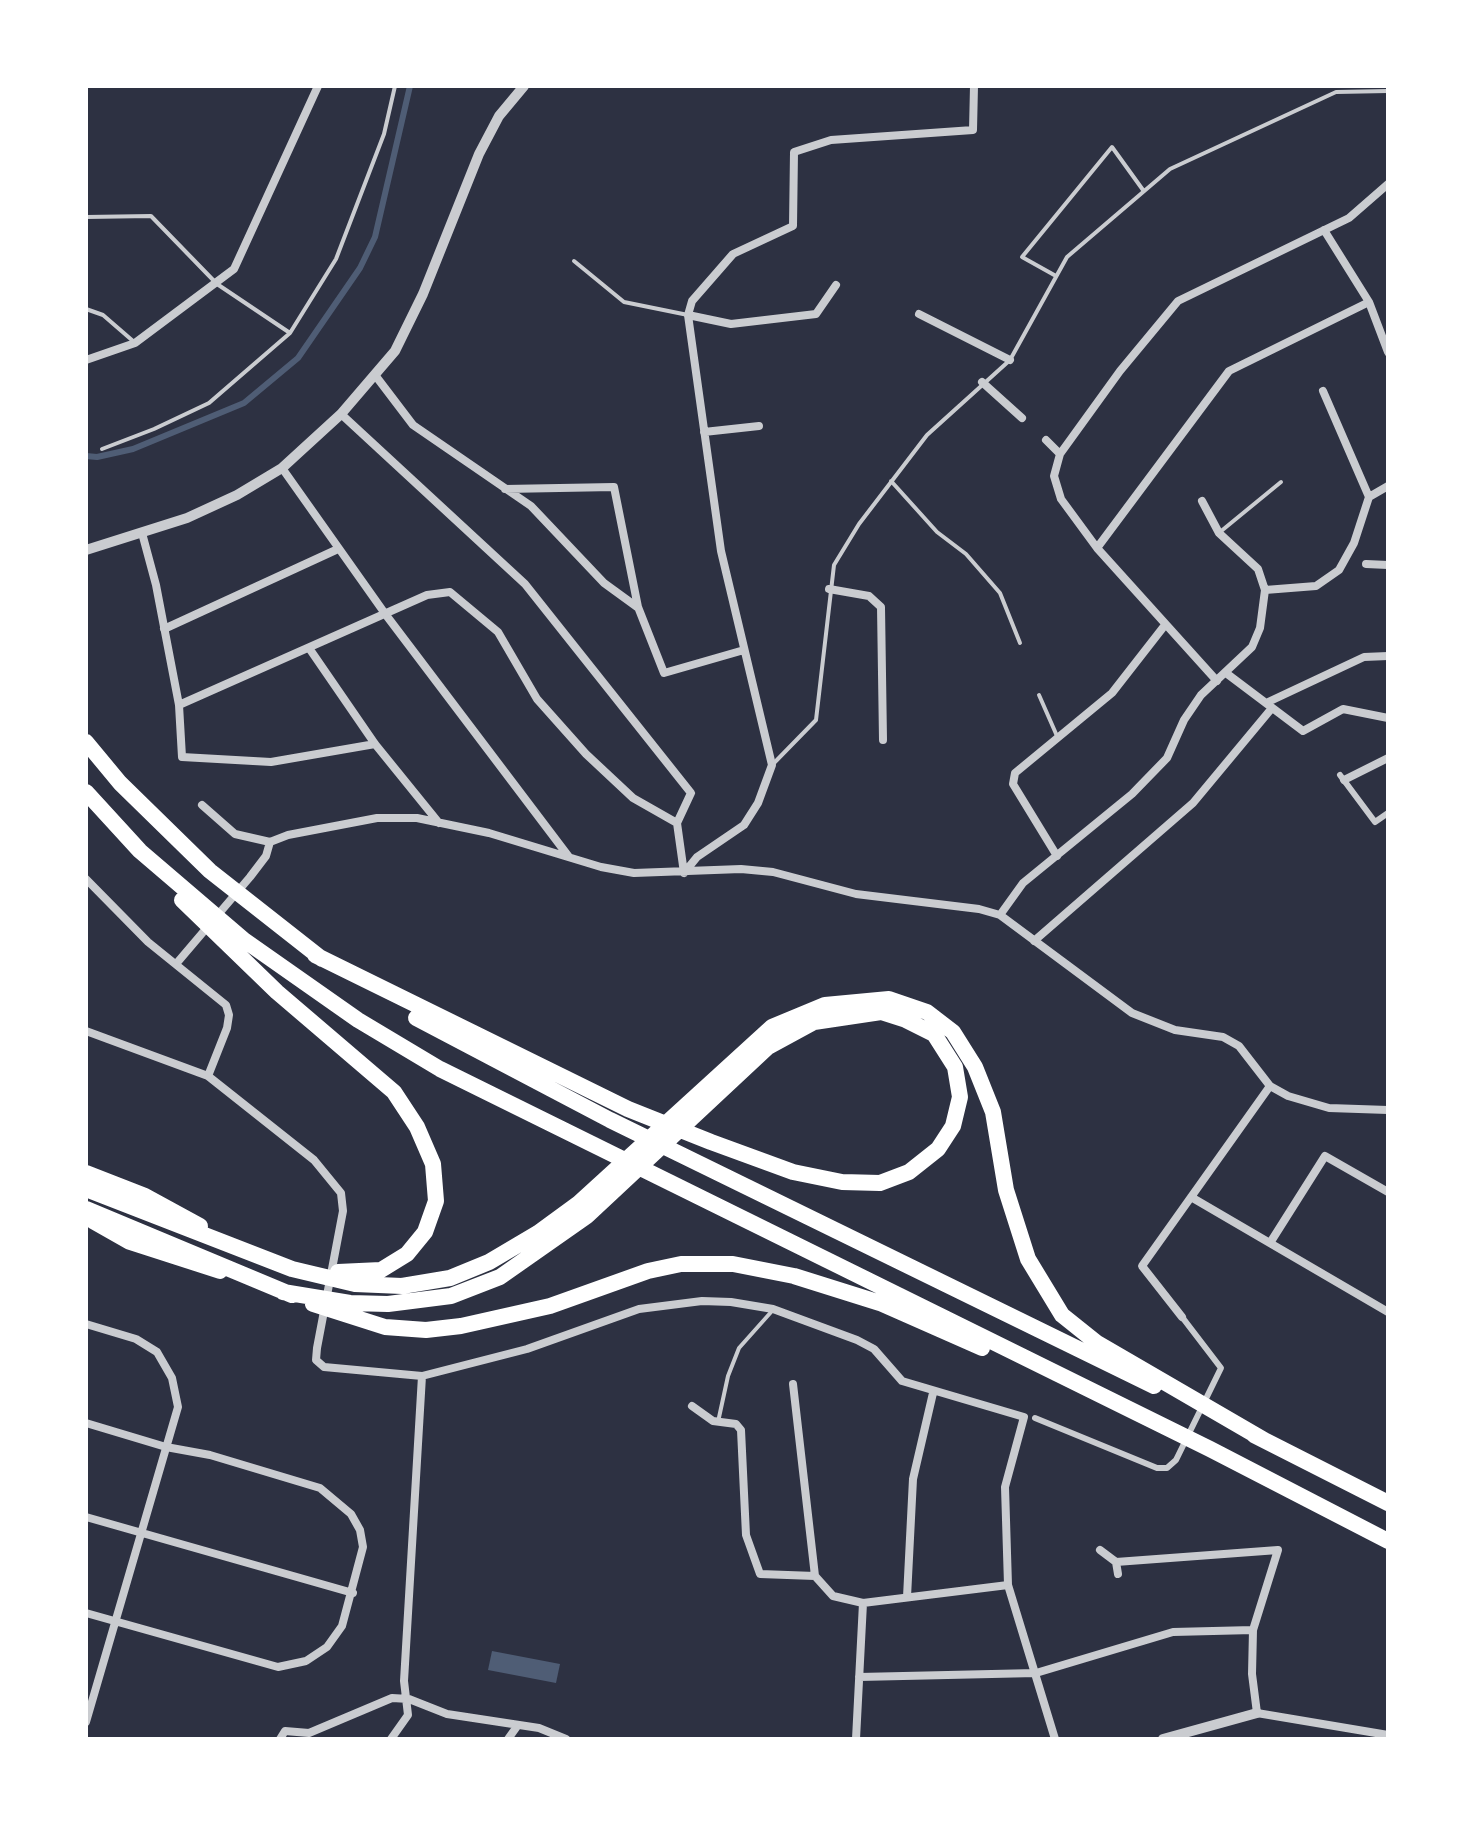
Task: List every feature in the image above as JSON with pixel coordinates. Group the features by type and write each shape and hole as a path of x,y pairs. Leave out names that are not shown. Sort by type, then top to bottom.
{"highway":[{"path":"86,742 161,826 262,915 315,955 452,1039 1388,1503"},
{"path":"86,792 199,920 394,1092 417,1127 433,1164 436,1201 425,1232 407,1254 381,1270 355,1273 292,1269"},
{"path":"140,851 244,940 358,1020 440,1069 1210,1449 1388,1541"},
{"path":"283,1292 350,1303 388,1304 451,1296 500,1277 587,1216 768,1047 814,1022 881,1012 934,1034 955,1067 960,1097 953,1126 938,1149 909,1172 880,1183 842,1182 793,1172 711,1142 628,1109 315,955"},
{"path":"86,1189 292,1269 355,1284 402,1286 450,1278 489,1262 538,1233 579,1203 772,1027 825,1005 889,999 927,1012 953,1032 975,1067 993,1112 1006,1190 1028,1259 1062,1315 1097,1343 1264,1440"},
{"path":"86,1173 145,1196 255,1255"},
{"path":"86,1209 283,1292 385,1327 426,1330 504,1319 648,1271 681,1264 733,1264 794,1276 880,1303 1210,1449"},
{"path":"86,1218 144,1247 200,1267 252,1278"}],"street":[{"path":"86,360 135,343 234,269 245,251 318,86"},
{"path":"86,550 142,533 237,495 282,468 341,414 395,351 423,294 479,154 499,116 524,86"},
{"path":"684,873 697,857 744,825 758,803 772,765 721,551 688,315 692,301 733,254 793,226 794,152 831,140 973,130 974,86"},
{"path":"1217,681 1097,548 1061,499 1054,476 1060,454 1120,371 1178,301 1349,218 1388,184"},
{"path":"1324,230 1369,302 1388,352"},
{"path":"688,315 731,324 816,314 836,285"},
{"path":"1097,548 1229,371 1369,302"},
{"path":"919,314 1010,360"},
{"path":"1300,336 1303,347"},
{"path":"375,375 413,425 531,506 604,583 638,607"},
{"path":"982,382 1022,418"},
{"path":"1265,590 1316,586 1339,570 1354,543 1369,497 1323,391"},
{"path":"341,414 525,584 691,793 677,823 684,873"},
{"path":"704,432 759,426"},
{"path":"1046,440 1060,454"},
{"path":"282,468 386,615 569,858"},
{"path":"1369,497 1388,486"},
{"path":"505,489 614,487 638,607 664,673 744,650"},
{"path":"1000,915 1023,883 1132,794 1167,758 1184,720 1201,695 1252,647 1260,628 1265,590 1258,569 1219,533 1202,501"},
{"path":"142,533 179,705 182,757 271,762 375,744"},
{"path":"164,629 338,549"},
{"path":"1366,564 1388,565"},
{"path":"829,589 869,596 881,607 883,740"},
{"path":"179,705 427,595 450,592 498,632 537,699 586,754 633,798 677,823"},
{"path":"1057,856 1013,784 1015,773 1112,693 1165,625"},
{"path":"309,648 375,744 439,823"},
{"path":"1034,941 1193,803 1269,705 1364,657 1388,656"},
{"path":"1226,673 1303,731 1343,709 1388,718"},
{"path":"1388,758 1342,778 1375,822 1388,813"},
{"path":"202,805 235,834 270,842 288,835 377,818 417,818 489,833 569,858 634,873 741,869 773,872 856,894 954,903 1000,915 1132,1013 1163,1027 1223,1037 1239,1046 1270,1086 1303,1102 1329,1108 1388,1110"},
{"path":"176,964 250,877 266,856 270,842"},
{"path":"86,879 148,942 226,1005 229,1015 227,1028 208,1076"},
{"path":"86,1031 208,1076 314,1160 334,1181 341,1193 343,1211 317,1348 316,1360 324,1367 422,1376 527,1349 639,1309 702,1301 773,1309 874,1349 902,1381 933,1393 1035,1418 1157,1468 1167,1468 1176,1460 1221,1368 1142,1266 1270,1086"},
{"path":"1270,1243 1325,1156 1388,1192"},
{"path":"1191,1197 1388,1312"},
{"path":"86,1324 136,1339 157,1352 172,1378 178,1407 86,1722"},
{"path":"391,1739 408,1715 409,1699 404,1681 422,1376"},
{"path":"793,1384 815,1576 833,1596 863,1603 1008,1585"},
{"path":"907,1597 913,1479 933,1393"},
{"path":"692,1406 718,1422 736,1424 741,1430 746,1535 760,1574 815,1576"},
{"path":"1024,1417 1005,1487 1008,1585 1055,1739"},
{"path":"86,1423 320,1488 337,1500 360,1530 363,1547 342,1626 327,1647 306,1661 278,1667 86,1613"},
{"path":"86,1517 353,1593"},
{"path":"1100,1550 1116,1562 1278,1550 1278,1560 1253,1630 1252,1674 1257,1713"},
{"path":"1116,1562 1118,1574"},
{"path":"856,1739 863,1603"},
{"path":"859,1677 1036,1673 1173,1632 1253,1630"},
{"path":"280,1739 285,1731 309,1733 392,1698 409,1699 447,1714 539,1728 566,1739"},
{"path":"1163,1739 1257,1713 1388,1735"},
{"path":"508,1739 518,1725"}],"lane":[{"path":"102,449 209,403 290,333 336,259 384,134 395,86"},
{"path":"772,765 816,720 834,565 891,481 927,435 982,382 1010,360 1067,257 1170,169 1336,92 1388,91"},
{"path":"1056,276 1022,257 1112,147 1144,190"},
{"path":"86,217 151,216 217,284 290,333"},
{"path":"574,261 624,302 688,315"},
{"path":"86,309 103,315 135,343"},
{"path":"891,481 937,532 966,554 1000,593 1020,643"},
{"path":"1219,533 1281,482"},
{"path":"1039,695 1058,738"},
{"path":"718,1422 728,1376 739,1348 773,1309"}],"water":[{"path":"492,1651 560,1664 556,1683 488,1670"}],"waterway":[{"path":"86,456 97,457 133,449 244,403 298,358 360,268 375,237 410,86"}]}
